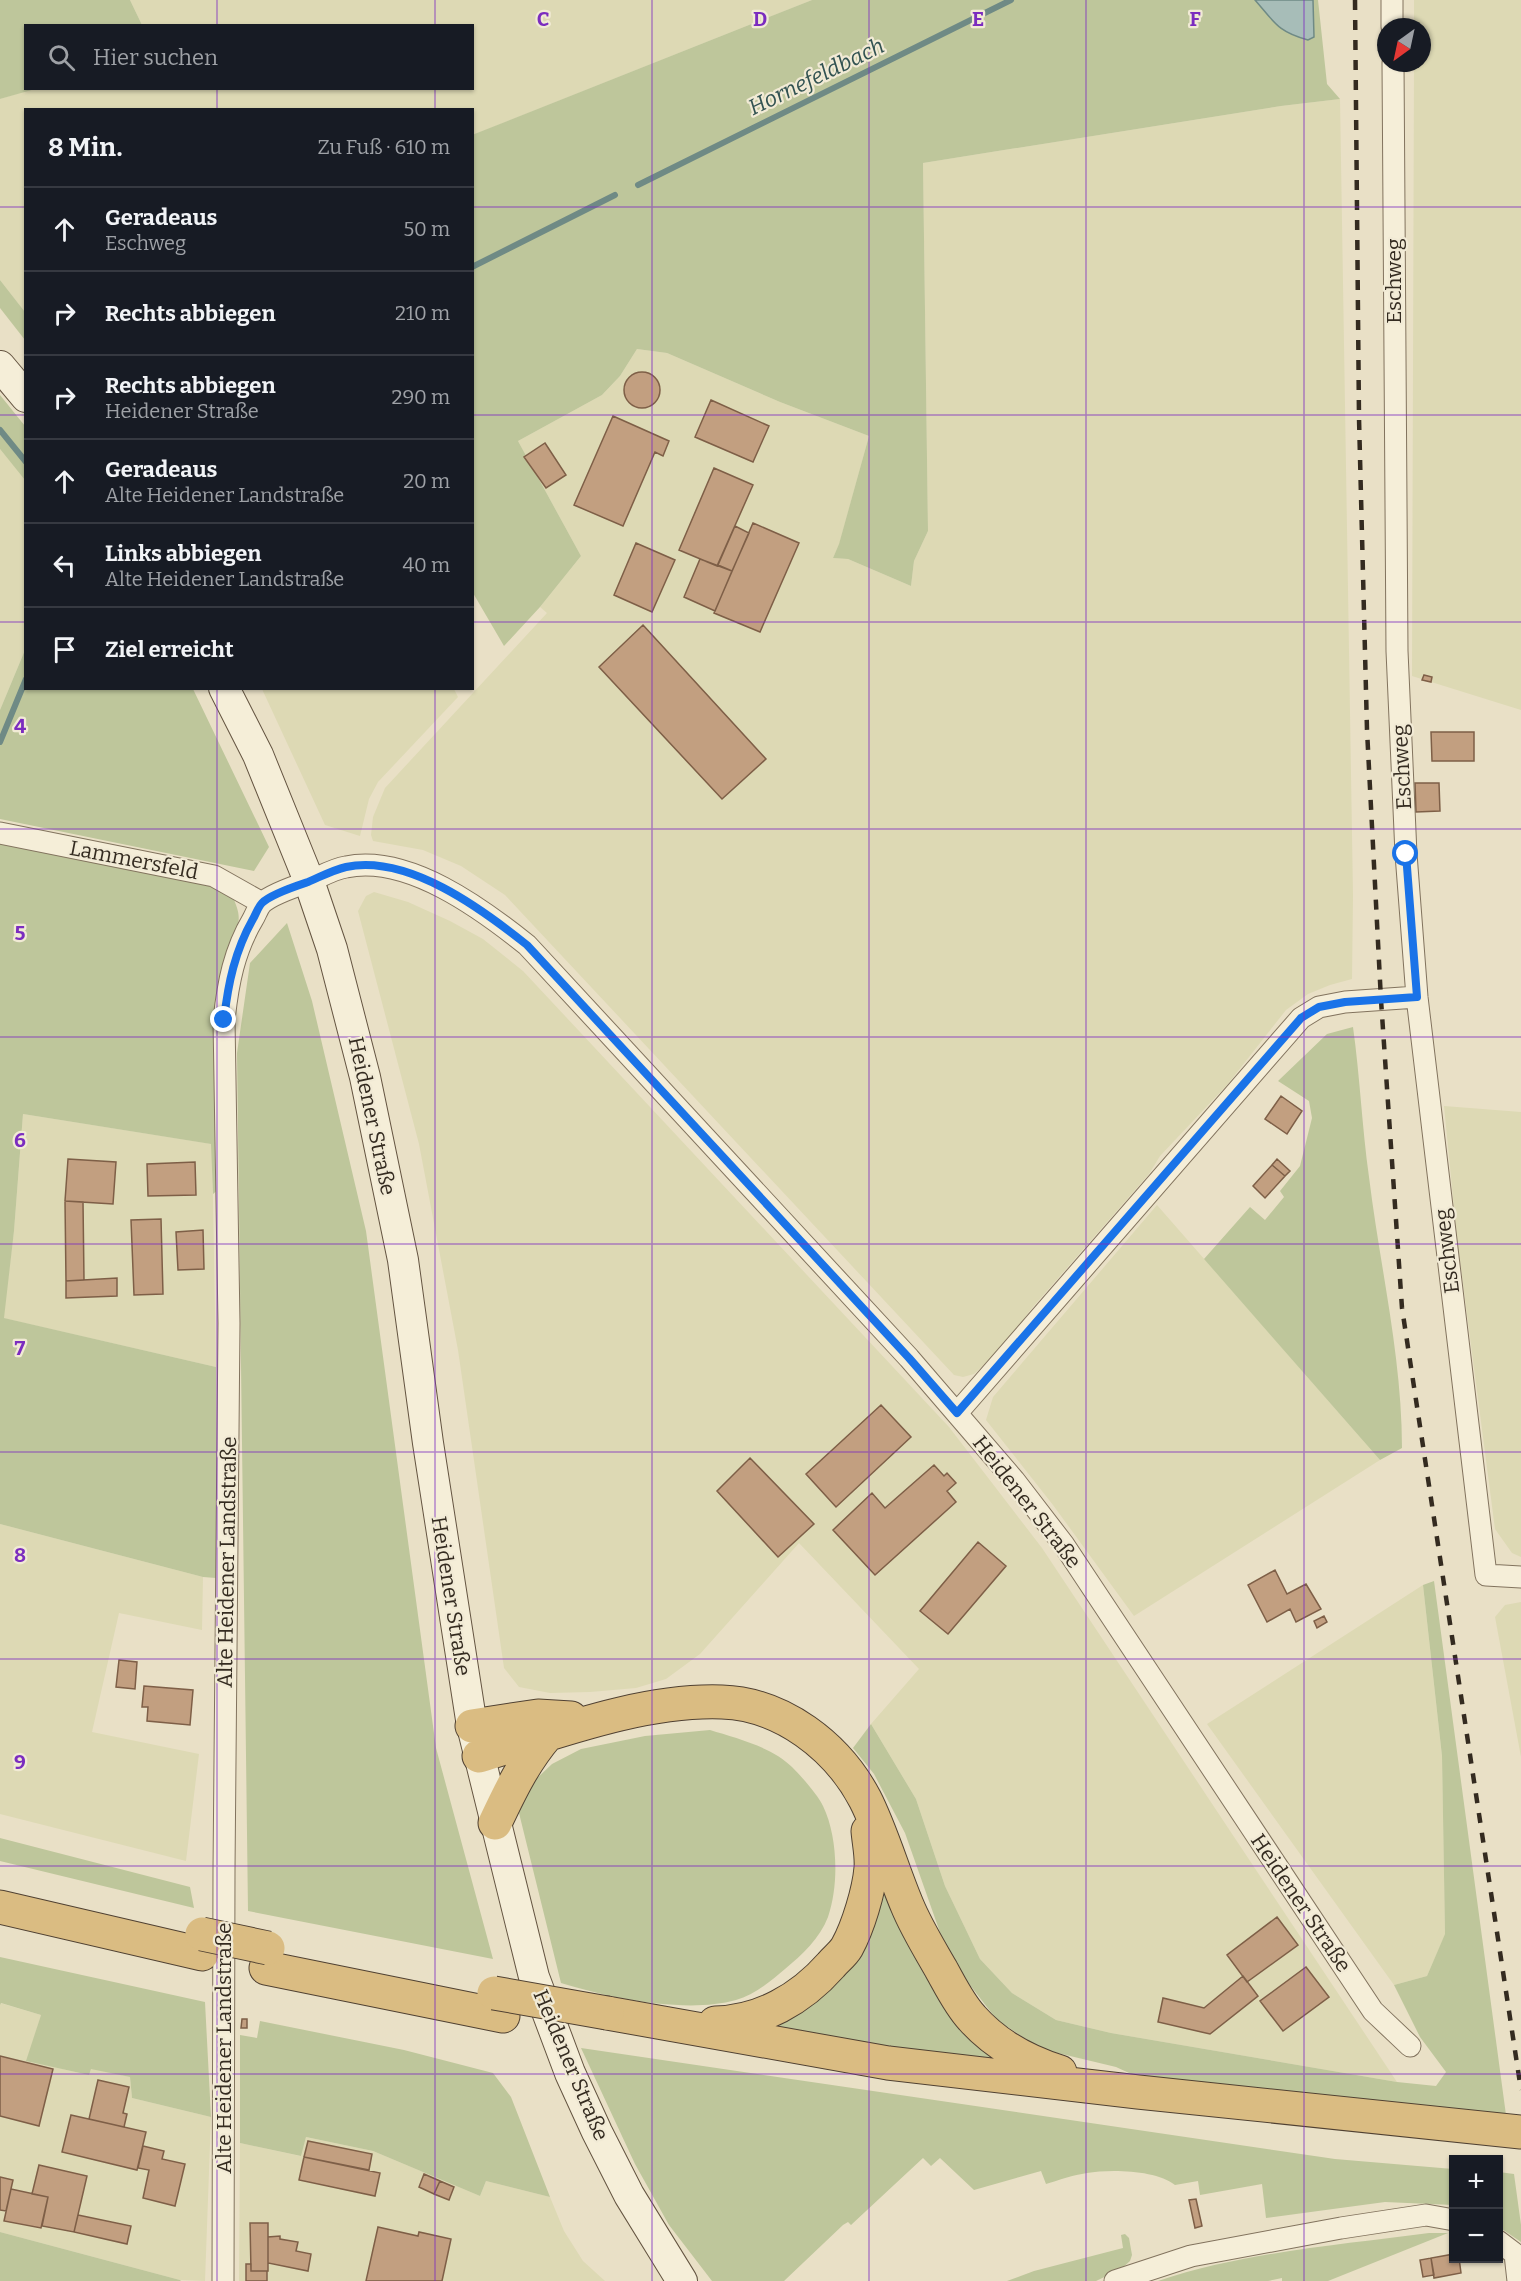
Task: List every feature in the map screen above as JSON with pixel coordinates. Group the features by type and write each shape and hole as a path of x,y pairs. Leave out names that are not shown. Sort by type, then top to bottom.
{"highway":[{"path":"476,1741 547,1736 649,1708 691,1702 723,1702 760,1707 789,1720 818,1740 845,1771 865,1799 908,1908 951,1988 972,2019 1006,2047 1037,2065 1071,2076 1138,2092"},
{"path":"476,1741 538,1716 602,1720"},
{"path":"495,1823 524,1766 547,1736"},
{"path":"609,2023 728,2023 759,2017 796,1997 822,1975 846,1948 864,1904 871,1867 865,1799"},
{"path":"0,1888 202,1944"},
{"path":"0,1907 202,1944 498,2005 609,2023 888,2062 1138,2092 1506,2141"},
{"path":"609,2023 829,2074 1140,2113 1506,2141"}],"main road":[{"path":"0,366 24,395"},
{"name":"Heidener Straße","path":"225,690 258,755 309,881 332,949 351,1017 403,1260 428,1443 476,1741 534,1977 570,2073 629,2194 682,2281"}],"street":[{"path":"1392,0 1392,18"},
{"name":"Eschweg","path":"1393,72 1397,651 1406,854 1417,997 1486,1575 1521,1577"},
{"name":"Lammersfeld","path":"0,833 214,876 262,903"},
{"name":"Heidener Straße","path":"309,881 346,867 369,865 412,874 472,904 527,945 901,1349 1014,1480 1064,1545 1373,2012 1410,2046"},
{"path":"262,903 309,881"},
{"name":"Alte Heidener Landstraße","path":"223,2281 229,1323 224,1020 228,984 237,951 262,903"},
{"path":"957,1413 1301,1018 1319,1007 1345,1002 1417,997"},
{"path":"1115,2281 1191,2256 1341,2228 1426,2215 1449,2219"},
{"path":"1503,2245 1515,2254 1518,2281"}],"shaded area":[{"path":"130,0 812,0 474,135 474,108 24,108 24,311 0,280 0,99 29,90 474,90 474,24 142,24"},
{"path":"1414,0 1521,0 1521,710 1412,676 1414,72 1431,72 1431,18 1414,18"},
{"path":"1340,99 1353,896 1352,979 1308,994 1286,1010 1227,1085 1160,1156 1149,1174 1032,1308 1002,1348 974,1374 963,1377 954,1375 505,895 461,866 423,850 373,841 371,835 373,817 385,788 547,613 540,607 581,556 518,441 602,395 620,376 637,349 667,353 780,402 869,436 839,545 833,558 848,559 911,586 914,561 928,531 923,163 1281,106"},
{"path":"0,449 24,478 24,652 0,710"},
{"path":"262,690 454,690 458,697 378,782 369,799 360,836 325,825"},
{"path":"374,892 408,902 450,921 483,939 523,971 949,1427 1042,1548 1397,2082 1111,2033 1056,2020 1012,1993 980,1959 945,1886 916,1799 871,1724 919,1669 799,1543 700,1654 666,1679 636,1688 590,1692 550,1693 519,1687 504,1668 458,1350 419,1144 358,911 366,896"},
{"path":"1444,1106 1521,1112 1521,1557 1512,1553 1495,1529 1457,1238"},
{"path":"23,1114 212,1144 216,1367 3,1318 14,1231"},
{"path":"1157,1205 1380,1460 1134,1616 1053,1505 986,1420 993,1397"},
{"path":"0,1524 203,1577 202,1630 119,1613 92,1732 199,1754 186,1861 0,1814"},
{"path":"1423,1585 1442,1756 1445,1935 1427,1976 1394,1985 1207,1724"},
{"path":"1521,1602 1521,1757 1495,1617 1505,1605"},
{"path":"0,2003 41,2015 27,2061 89,2075 91,2068 130,2077 132,2098 211,2117 205,2281 180,2280 0,2232"},
{"path":"306,2137 373,2151 480,2196 486,2181 550,2197 564,2231 583,2261 605,2281 239,2281 240,2143 300,2156"}],"green space":[{"path":"0,0 130,0 142,24 24,24 24,90 32,90 0,99"},
{"path":"812,0 1255,0 1273,21 1314,37 1313,0 1318,0 1327,84 1340,99 1281,106 923,163 928,531 914,561 911,586 848,559 833,558 869,436 780,402 667,353 637,349 620,376 602,395 518,441 581,556 540,607 504,646 474,595 474,134"},
{"path":"0,280 24,311 24,339 0,308"},
{"path":"0,395 24,425 24,479 0,449"},
{"path":"24,652 24,690 193,690 269,847 254,871 0,819 0,710"},
{"path":"0,842 204,883 231,893 238,910 237,927 228,949 219,1189 213,1194 211,1144 23,1114 14,1231 4,1318 216,1367 216,1578 203,1577 0,1524"},
{"path":"287,923 312,1001 366,1231 436,1748 493,1959 248,1911 237,1053 250,963"},
{"path":"1353,1027 1367,1158 1394,1346 1401,1414 1402,1448 1380,1460 1204,1259 1250,1207 1265,1220 1284,1197 1280,1191 1300,1166 1312,1118 1309,1101 1278,1081 1327,1034"},
{"path":"1434,1581 1506,2115 1140,2078 1116,2067 1041,2049 997,2020 949,1958 905,1833 874,1774 853,1748 871,1724 916,1799 945,1886 980,1959 1012,1993 1056,2020 1111,2033 1397,2082 1436,2086 1446,2072 1420,2037 1394,1985 1427,1976 1445,1934 1442,1756 1423,1585"},
{"path":"710,1730 753,1744 784,1760 821,1802 832,1832 835,1876 832,1904 820,1932 798,1958 762,1987 743,1998 716,2004 672,2005 625,1999 561,1983 519,1813 533,1782 552,1764 581,1749 645,1736"},
{"path":"0,1838 190,1887 194,1908 0,1861"},
{"path":"881,1862 918,1964 950,2017 1015,2067 772,2032 775,2023 796,2014"},
{"path":"0,1957 205,2002 211,2117 132,2098 130,2077 91,2069 89,2075 26,2061 41,2015 1,2003 0,2005"},
{"path":"260,2021 404,2050 493,2073 511,2097 550,2197 486,2181 480,2196 373,2151 306,2137 301,2156 240,2143 240,2035 257,2038"},
{"path":"581,2048 1335,2159 1449,2169 1449,2205 1385,2202 1266,2218 1262,2184 1200,2195 1198,2181 1175,2185 1157,2176 1108,2171 1082,2174 1046,2184 1041,2171 974,2190 940,2158 931,2166 923,2158 851,2225 848,2222 843,2225 784,2281 712,2281 669,2225 635,2164"},
{"path":"1503,2173 1514,2174 1521,2242 1503,2230"},
{"path":"0,2232 180,2280 181,2281 0,2281"},
{"path":"1429,2233 1448,2233 1328,2281 1282,2281 1282,2278 1268,2281 1158,2281 1258,2256"},
{"path":"1125,2234 1129,2238 1132,2255 1130,2261 1121,2269 1096,2281 1007,2281 1034,2271 1123,2248 1121,2235"}],"water":[{"path":"1255,0 1313,0 1314,37 1308,40 1283,30"}],"building":[{"path":"642,372 655,377 660,390 655,403 642,408 629,403 624,390 629,377"},
{"path":"711,400 769,426 753,462 695,437"},
{"path":"613,416 669,441 663,456 655,452 623,526 574,505"},
{"path":"545,443 566,475 546,488 524,457"},
{"path":"714,468 753,485 717,566 679,550"},
{"path":"753,523 799,543 760,632 714,613"},
{"path":"735,526 749,533 732,571 718,565"},
{"path":"636,543 675,560 652,612 614,595"},
{"path":"700,559 732,571 715,611 684,597"},
{"path":"643,625 766,759 722,799 599,667"},
{"path":"1424,675 1432,677 1431,682 1422,680"},
{"path":"1431,732 1474,732 1474,761 1432,761"},
{"path":"1415,783 1439,783 1440,811 1416,812"},
{"path":"1281,1096 1302,1111 1287,1134 1265,1119"},
{"path":"68,1159 116,1162 113,1204 65,1201"},
{"path":"1277,1159 1290,1171 1285,1176 1272,1165"},
{"path":"195,1162 196,1195 148,1196 147,1164"},
{"path":"1272,1165 1285,1176 1265,1198 1253,1186"},
{"path":"65,1201 83,1202 84,1280 66,1281"},
{"path":"161,1219 163,1294 134,1295 131,1220"},
{"path":"203,1230 204,1269 178,1270 176,1232"},
{"path":"117,1278 117,1296 66,1298 66,1281"},
{"path":"881,1405 911,1437 836,1507 806,1474"},
{"path":"750,1458 814,1524 778,1557 717,1491"},
{"path":"934,1465 944,1476 947,1473 956,1483 947,1491 956,1502 875,1575 833,1530 872,1493 885,1508"},
{"path":"978,1542 1006,1566 948,1634 920,1611"},
{"path":"1275,1570 1287,1594 1306,1584 1321,1609 1296,1622 1290,1609 1267,1622 1248,1585"},
{"path":"1324,1616 1327,1622 1317,1628 1314,1621"},
{"path":"119,1660 137,1662 135,1689 116,1687"},
{"path":"144,1686 193,1690 190,1725 147,1721 148,1707 142,1707"},
{"path":"1277,1917 1298,1945 1247,1982 1227,1955"},
{"path":"1306,1967 1329,1997 1283,2031 1260,2001"},
{"path":"1243,1976 1258,1996 1210,2034 1158,2022 1163,1998 1204,2008"},
{"path":"242,2019 247,2019 247,2028 241,2028"},
{"path":"0,2056 53,2069 39,2126 0,2116"},
{"path":"98,2080 129,2087 123,2113 127,2114 124,2127 89,2119"},
{"path":"71,2115 146,2132 137,2170 62,2152"},
{"path":"308,2141 372,2154 369,2170 304,2157"},
{"path":"143,2146 164,2151 162,2159 185,2164 175,2206 143,2198 149,2170 138,2168"},
{"path":"304,2157 380,2173 375,2196 299,2180"},
{"path":"39,2165 87,2176 74,2232 42,2226 48,2197 32,2194"},
{"path":"424,2174 440,2181 434,2194 419,2187"},
{"path":"0,2177 13,2180 6,2211 0,2210"},
{"path":"440,2181 454,2187 449,2200 434,2194"},
{"path":"11,2189 48,2197 41,2228 4,2221"},
{"path":"1196,2199 1202,2226 1195,2228 1189,2200"},
{"path":"78,2215 131,2226 127,2244 74,2232"},
{"path":"250,2223 268,2223 268,2271 251,2271"},
{"path":"378,2227 418,2236 419,2232 451,2239 442,2281 366,2281"},
{"path":"280,2236 280,2239 298,2242 296,2251 311,2254 308,2271 268,2263 268,2237"},
{"path":"1449,2255 1449,2263 1460,2263 1461,2273 1434,2278 1431,2258"},
{"path":"1431,2258 1434,2275 1423,2277 1420,2260"},
{"path":"246,2264 251,2264 251,2271 267,2271 267,2281 246,2281"}],"waterway":[{"name":"Hornefeldbach","path":"638,185 1011,0"},
{"name":"Hornefeldbach","path":"474,266 615,195"},
{"path":"0,430 24,460"},
{"path":"0,742 24,684"}],"railway":[{"path":"1355,0 1359,418 1367,730 1381,1000 1402,1308 1521,2090"}],"route":[{"path":"224,1020 228,984 237,951 262,903 295,886 346,867 369,865 412,874 443,888 472,904 527,945 909,1358 957,1413 1301,1018 1319,1007 1345,1002 1417,997 1406,854"}]}
